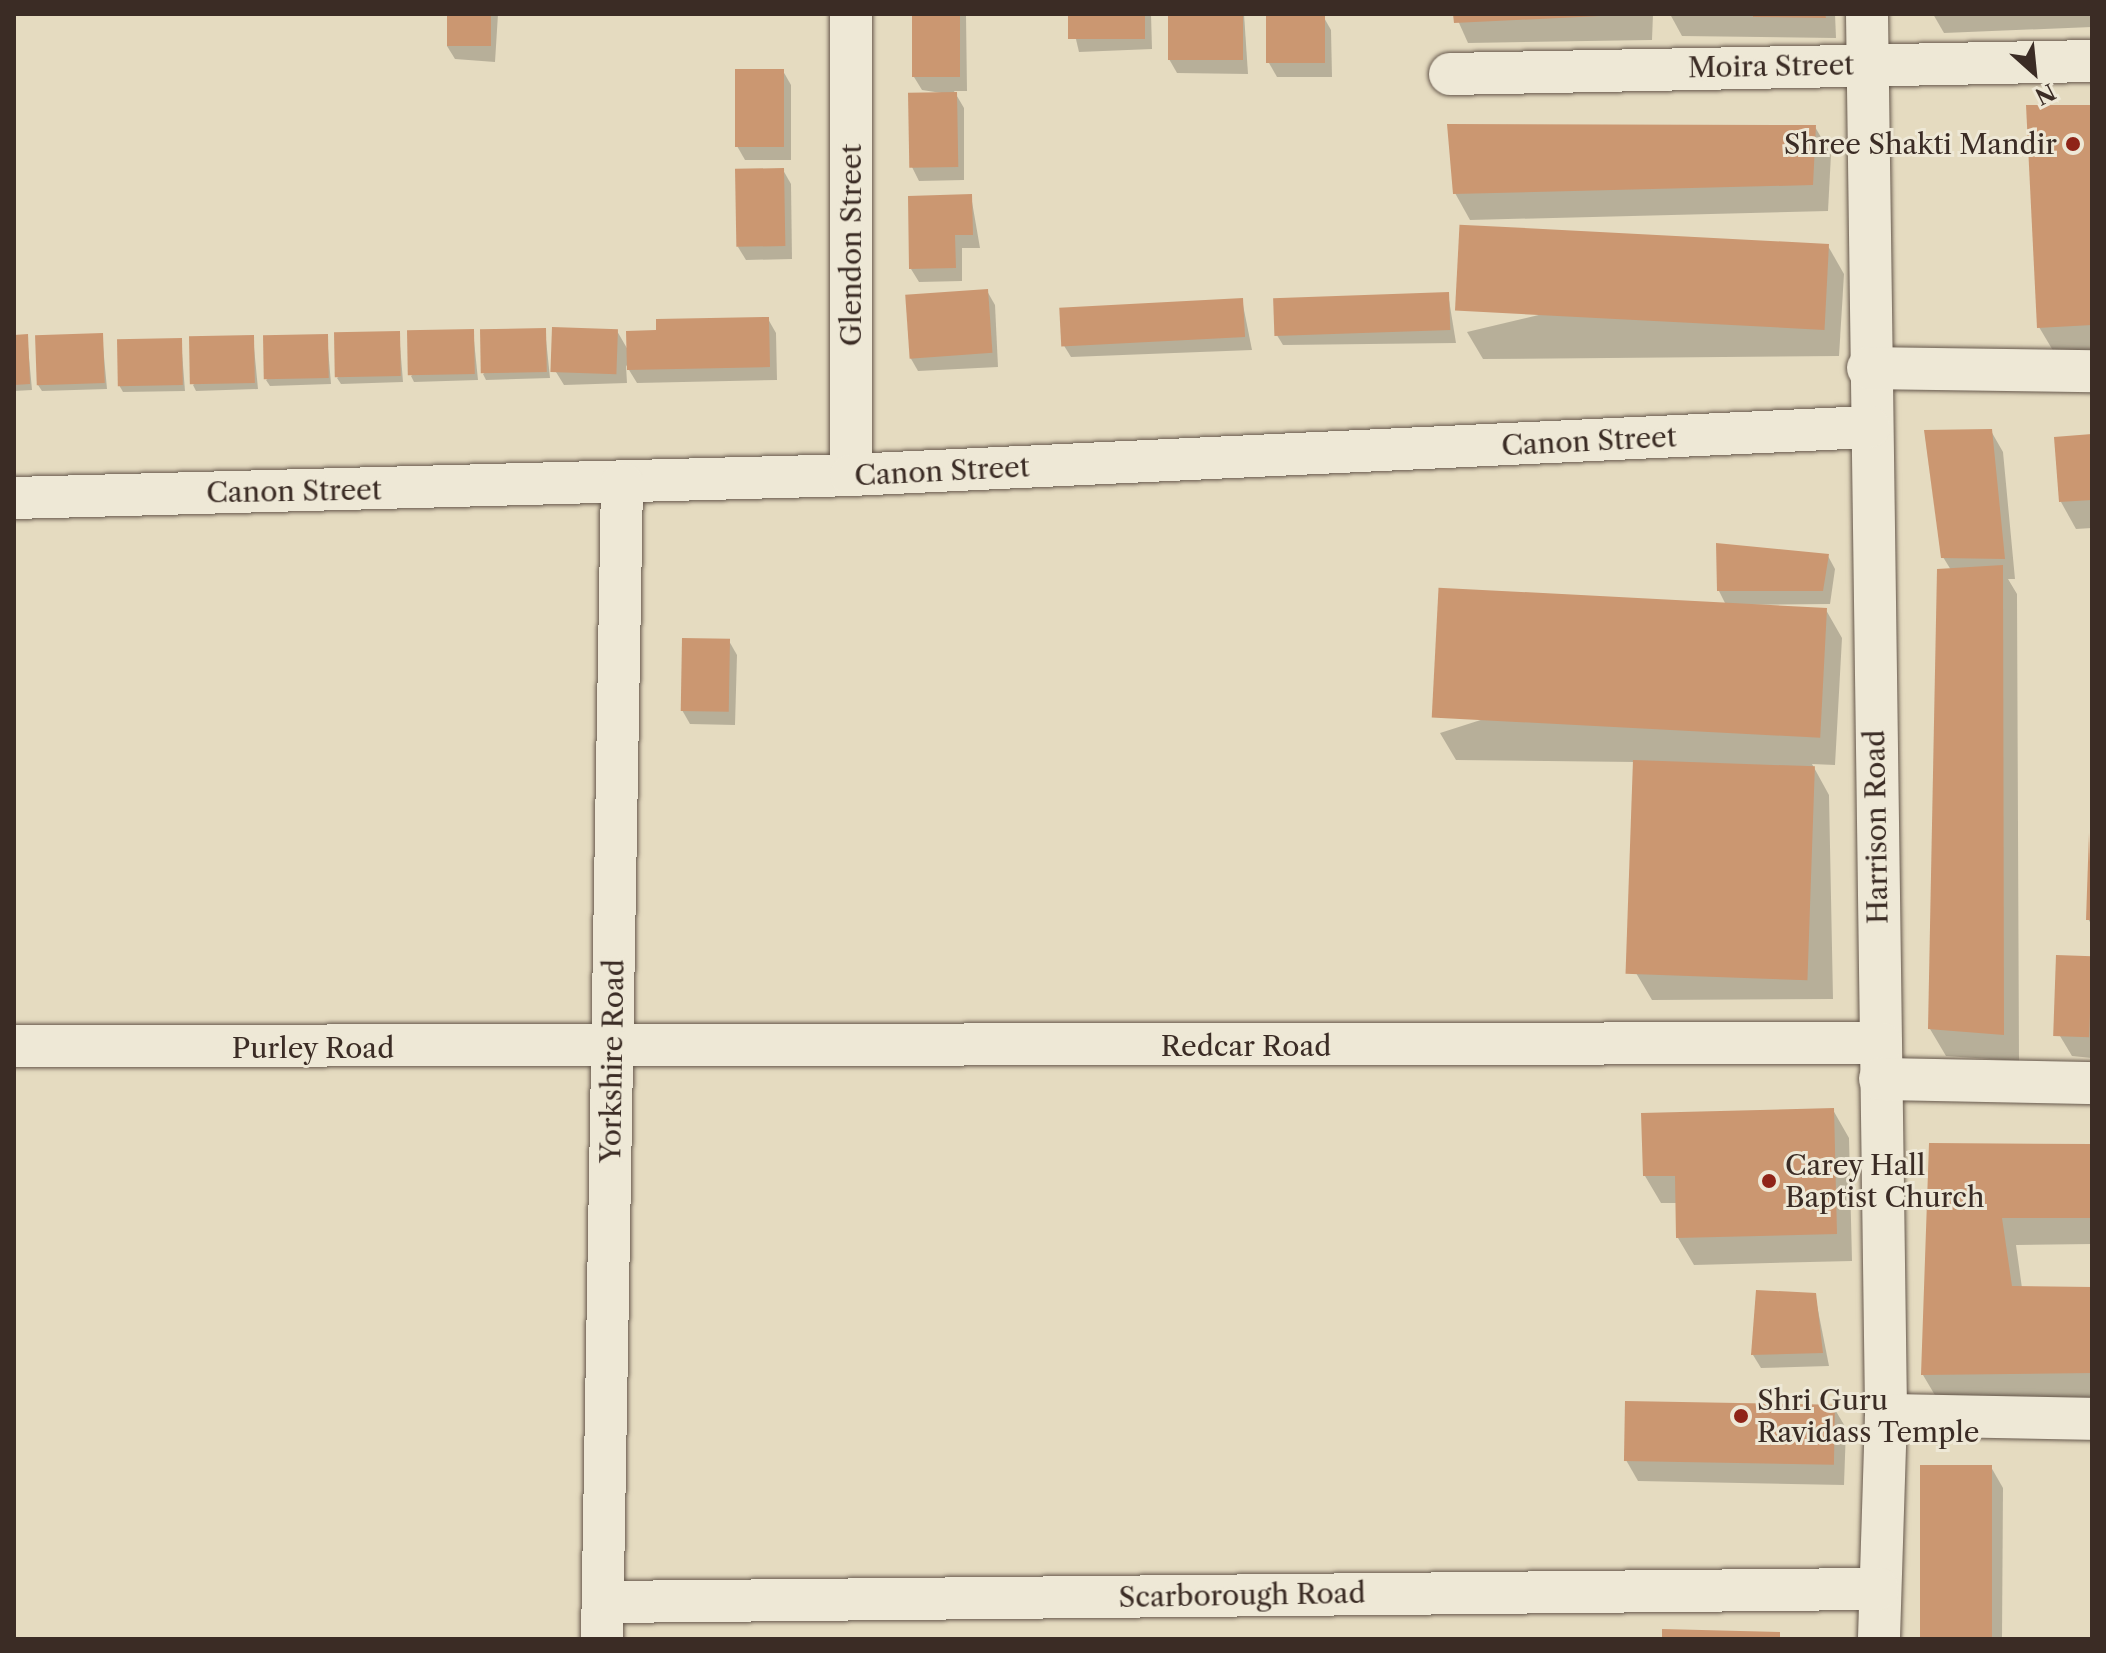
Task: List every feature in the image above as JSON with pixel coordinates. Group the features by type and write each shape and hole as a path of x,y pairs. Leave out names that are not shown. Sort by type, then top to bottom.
{"street":[{"name":"Glendon Street","path":"851,14 851,475"},
{"name":"Harrison Road","path":"1867,14 1868,368 1886,1415 1878,1589 1879,1639"},
{"name":"Moira Street","path":"1450,74 2092,61"},
{"path":"1868,368 2092,371"},
{"name":"Canon Street","path":"14,498 851,475 1869,427"},
{"name":"Yorkshire Road","path":"604,1620 622,483"},
{"name":"Purley Road","path":"14,1046 612,1049"},
{"name":"Redcar Road","path":"612,1049 1880,1061 2092,1083"},
{"path":"1886,1415 2092,1419"},
{"name":"Scarborough Road","path":"604,1620 1878,1589"}],"building":[{"path":"447,14 491,14 491,46 447,46"},
{"path":"912,14 960,14 960,77 912,77"},
{"path":"1068,14 1145,14 1145,39 1068,39"},
{"path":"1168,14 1243,14 1243,60 1168,60"},
{"path":"1266,14 1325,14 1325,63 1266,63"},
{"path":"1453,14 1641,14 1454,23"},
{"path":"1753,14 1825,14 1826,18 1753,17"},
{"path":"735,69 784,69 784,147 735,147"},
{"path":"957,92 958,167 909,168 908,93"},
{"path":"2026,105 2092,105 2092,325 2037,328"},
{"path":"1447,124 1816,125 1813,185 1453,194"},
{"path":"784,168 785,246 736,247 735,169"},
{"path":"972,194 973,235 955,235 956,268 909,269 908,196"},
{"path":"1460,225 1829,244 1824,330 1455,311"},
{"path":"988,289 992,353 910,359 905,295"},
{"path":"1449,292 1450,330 1274,336 1273,298"},
{"path":"1243,298 1245,337 1061,347 1059,308"},
{"path":"769,317 770,367 627,370 626,331 656,330 656,319"},
{"path":"552,327 618,329 616,374 550,372"},
{"path":"546,328 547,372 481,373 480,329"},
{"path":"474,329 475,374 408,375 407,330"},
{"path":"400,331 401,376 335,377 334,332"},
{"path":"103,333 105,383 37,385 35,335"},
{"path":"28,334 30,384 14,385 14,335"},
{"path":"328,334 329,378 264,379 263,335"},
{"path":"254,335 255,383 190,384 189,336"},
{"path":"182,338 183,385 118,386 117,339"},
{"path":"1992,429 2005,559 1941,558 1924,430"},
{"path":"2092,434 2092,500 2059,502 2054,437"},
{"path":"1716,543 1829,554 1823,591 1717,591"},
{"path":"2003,565 2004,1035 1928,1029 1937,569"},
{"path":"1439,588 1827,608 1820,738 1432,717"},
{"path":"682,638 730,639 729,712 681,711"},
{"path":"1633,760 1815,766 1807,980 1626,974"},
{"path":"2089,833 2092,920 2086,920"},
{"path":"2056,955 2092,956 2089,1037 2053,1036"},
{"path":"1834,1108 1837,1234 1676,1238 1675,1176 1643,1176 1641,1113"},
{"path":"1929,1143 2092,1144 2092,1218 2002,1218 2012,1286 2092,1287 2092,1373 1921,1375"},
{"path":"1756,1290 1816,1293 1823,1353 1751,1355"},
{"path":"1625,1401 1835,1405 1834,1465 1624,1461"},
{"path":"1920,1465 1992,1465 1992,1639 1920,1639"},
{"path":"1662,1629 1780,1632 1780,1639 1662,1639"}],"place":[{"name":"Shree Shakti Mandir","path":"2073,144"},
{"name":"Carey Hall Baptist Church","path":"1769,1181"},
{"name":"Shri Guru Ravidass Temple","path":"1741,1416"}]}
